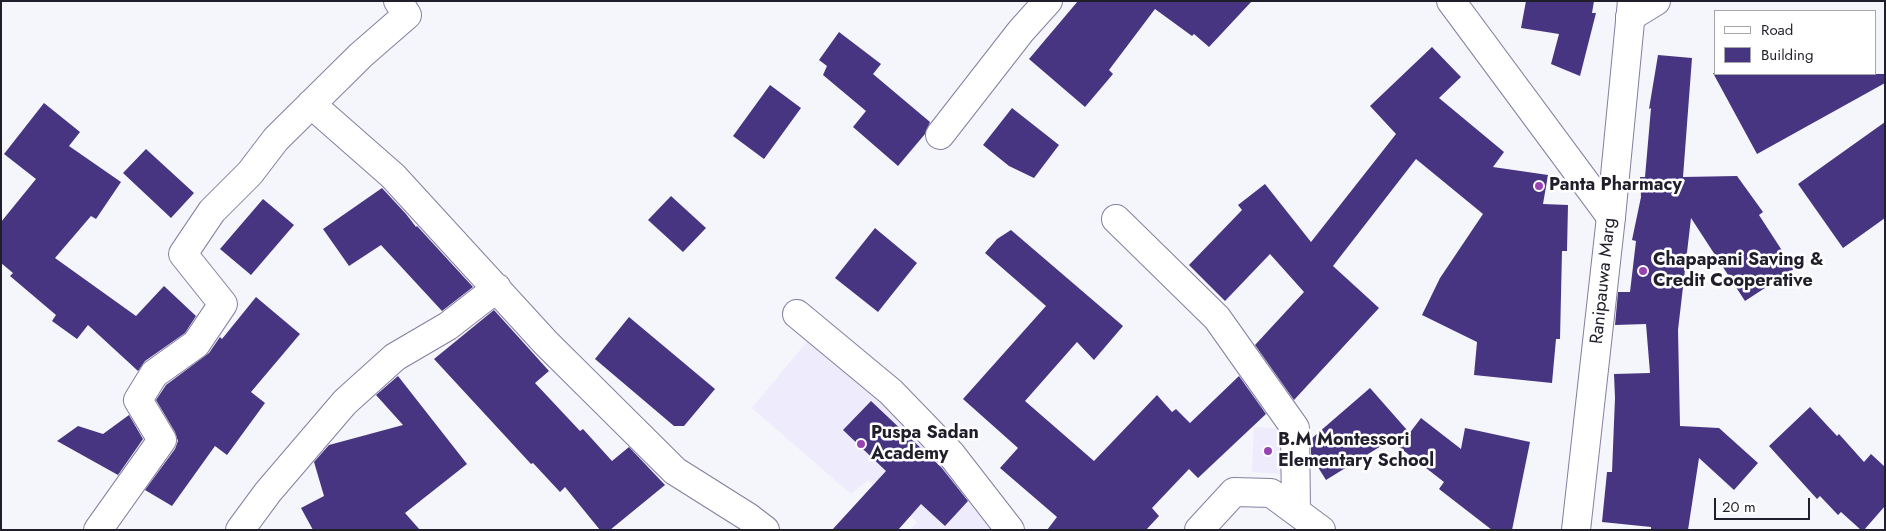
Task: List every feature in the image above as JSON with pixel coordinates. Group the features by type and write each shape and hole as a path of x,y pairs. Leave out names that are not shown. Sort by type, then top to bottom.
{"street":[{"path":"98,530 162,440 138,400 154,374 196,344 224,304 183,254 212,211 250,173 276,139 361,55 407,15 398,1"},
{"path":"940,135 1021,31 1048,1"},
{"path":"1451,1 1611,217"},
{"path":"1631,9 1656,1"},
{"name":"Ranipauwa Marg","path":"1576,530 1611,217 1631,9"},
{"path":"311,104 393,176 546,343 675,471 748,517 765,530"},
{"path":"1116,219 1217,318 1295,428 1296,511"},
{"path":"240,530 268,492 345,402 396,357 448,326 497,288"},
{"path":"797,314 891,392 951,454 1010,530"},
{"path":"1199,530 1234,492 1271,493 1321,530"}],"shaded area":[{"name":"Puspa Sadan Academy","path":"810,338 873,387 1001,530 909,530 917,522 868,480 851,494 752,408"},
{"name":"B.M Montessori Elementary School","path":"1254,427 1285,429 1282,474 1252,472"}],"building":[{"path":"1078,1 1252,1 1209,47 1194,34 1192,36 1155,9 1109,70 1113,74 1085,107 1029,59"},
{"path":"1526,1 1594,1 1592,13 1596,13 1580,76 1551,64 1559,34 1521,28"},
{"path":"839,32 881,64 873,74 930,122 925,134 898,166 853,127 866,111 823,75 827,66 819,60"},
{"path":"1432,47 1461,77 1439,98 1504,152 1493,167 1548,175 1543,204 1568,205 1567,251 1562,251 1560,339 1556,339 1552,383 1474,375 1477,342 1422,315 1440,278 1483,214 1416,159 1333,266 1379,308 1294,400 1255,345 1304,292 1270,254 1225,301 1189,265 1242,210 1238,205 1265,184 1311,242 1396,134 1370,106"},
{"path":"1658,55 1692,58 1683,177 1737,176 1763,212 1759,215 1794,269 1745,301 1691,218 1678,330 1680,426 1719,428 1758,463 1734,490 1699,458 1688,530 1651,530 1651,527 1602,522 1607,472 1612,472 1614,374 1650,373 1646,324 1615,325 1618,292 1630,292 1636,241 1632,240 1641,197 1640,177 1645,177 1651,108 1649,109"},
{"path":"1885,74 1885,83 1757,154 1714,75"},
{"path":"770,85 801,108 764,159 733,136"},
{"path":"44,103 80,132 69,146 121,182 96,219 91,216 55,258 136,316 164,286 196,316 185,333 145,361 138,371 88,325 77,339 52,321 56,315 10,276 13,273 1,263 1,222 36,179 4,154"},
{"path":"1012,108 1059,145 1034,178 1009,166 983,145"},
{"path":"1885,122 1885,218 1843,248 1798,184"},
{"path":"146,149 194,193 171,218 123,173"},
{"path":"382,188 473,287 442,311 381,245 349,266 323,229"},
{"path":"671,196 706,228 683,252 648,220"},
{"path":"263,199 294,225 251,275 220,249"},
{"path":"875,228 917,263 878,312 835,278"},
{"path":"1011,230 1123,326 1094,360 1077,342 1025,401 1094,461 1157,395 1172,412 1176,409 1190,423 1239,376 1266,414 1198,478 1189,469 1152,508 1159,516 1146,530 1047,530 1057,517 1000,468 1018,448 963,399 1046,306 985,253 997,239"},
{"path":"256,297 300,334 251,392 265,403 227,455 215,446 172,506 145,490 175,449 178,441 175,432 156,400 166,385 209,353 220,337 222,339"},
{"path":"494,310 549,371 535,383 580,431 583,429 612,461 629,447 665,485 610,530 600,530 565,487 560,492 533,463 531,464 434,359"},
{"path":"629,317 715,389 684,426 674,426 595,359"},
{"path":"398,376 467,464 405,513 420,530 313,530 301,508 324,496 314,462 329,445 403,425 376,395"},
{"path":"1370,388 1407,430 1326,480 1311,456 1311,439"},
{"path":"871,401 941,467 968,501 945,526 921,504 898,530 832,530 886,471 843,430"},
{"path":"1810,407 1837,436 1839,434 1864,462 1871,454 1885,467 1885,506 1864,530 1861,530 1841,512 1838,515 1820,496 1817,499 1769,446"},
{"path":"129,415 143,439 118,475 57,441 78,426 103,434"},
{"path":"1421,418 1461,449 1465,428 1530,442 1512,530 1492,530 1439,489 1444,482 1399,447"}],"place":[{"name":"Panta Pharmacy","path":"1539,186"},
{"name":"Chapapani Saving & Credit Cooperative","path":"1643,271"},
{"name":"Puspa Sadan Academy","path":"861,444"},
{"name":"B.M Montessori Elementary School","path":"1268,451"}]}
